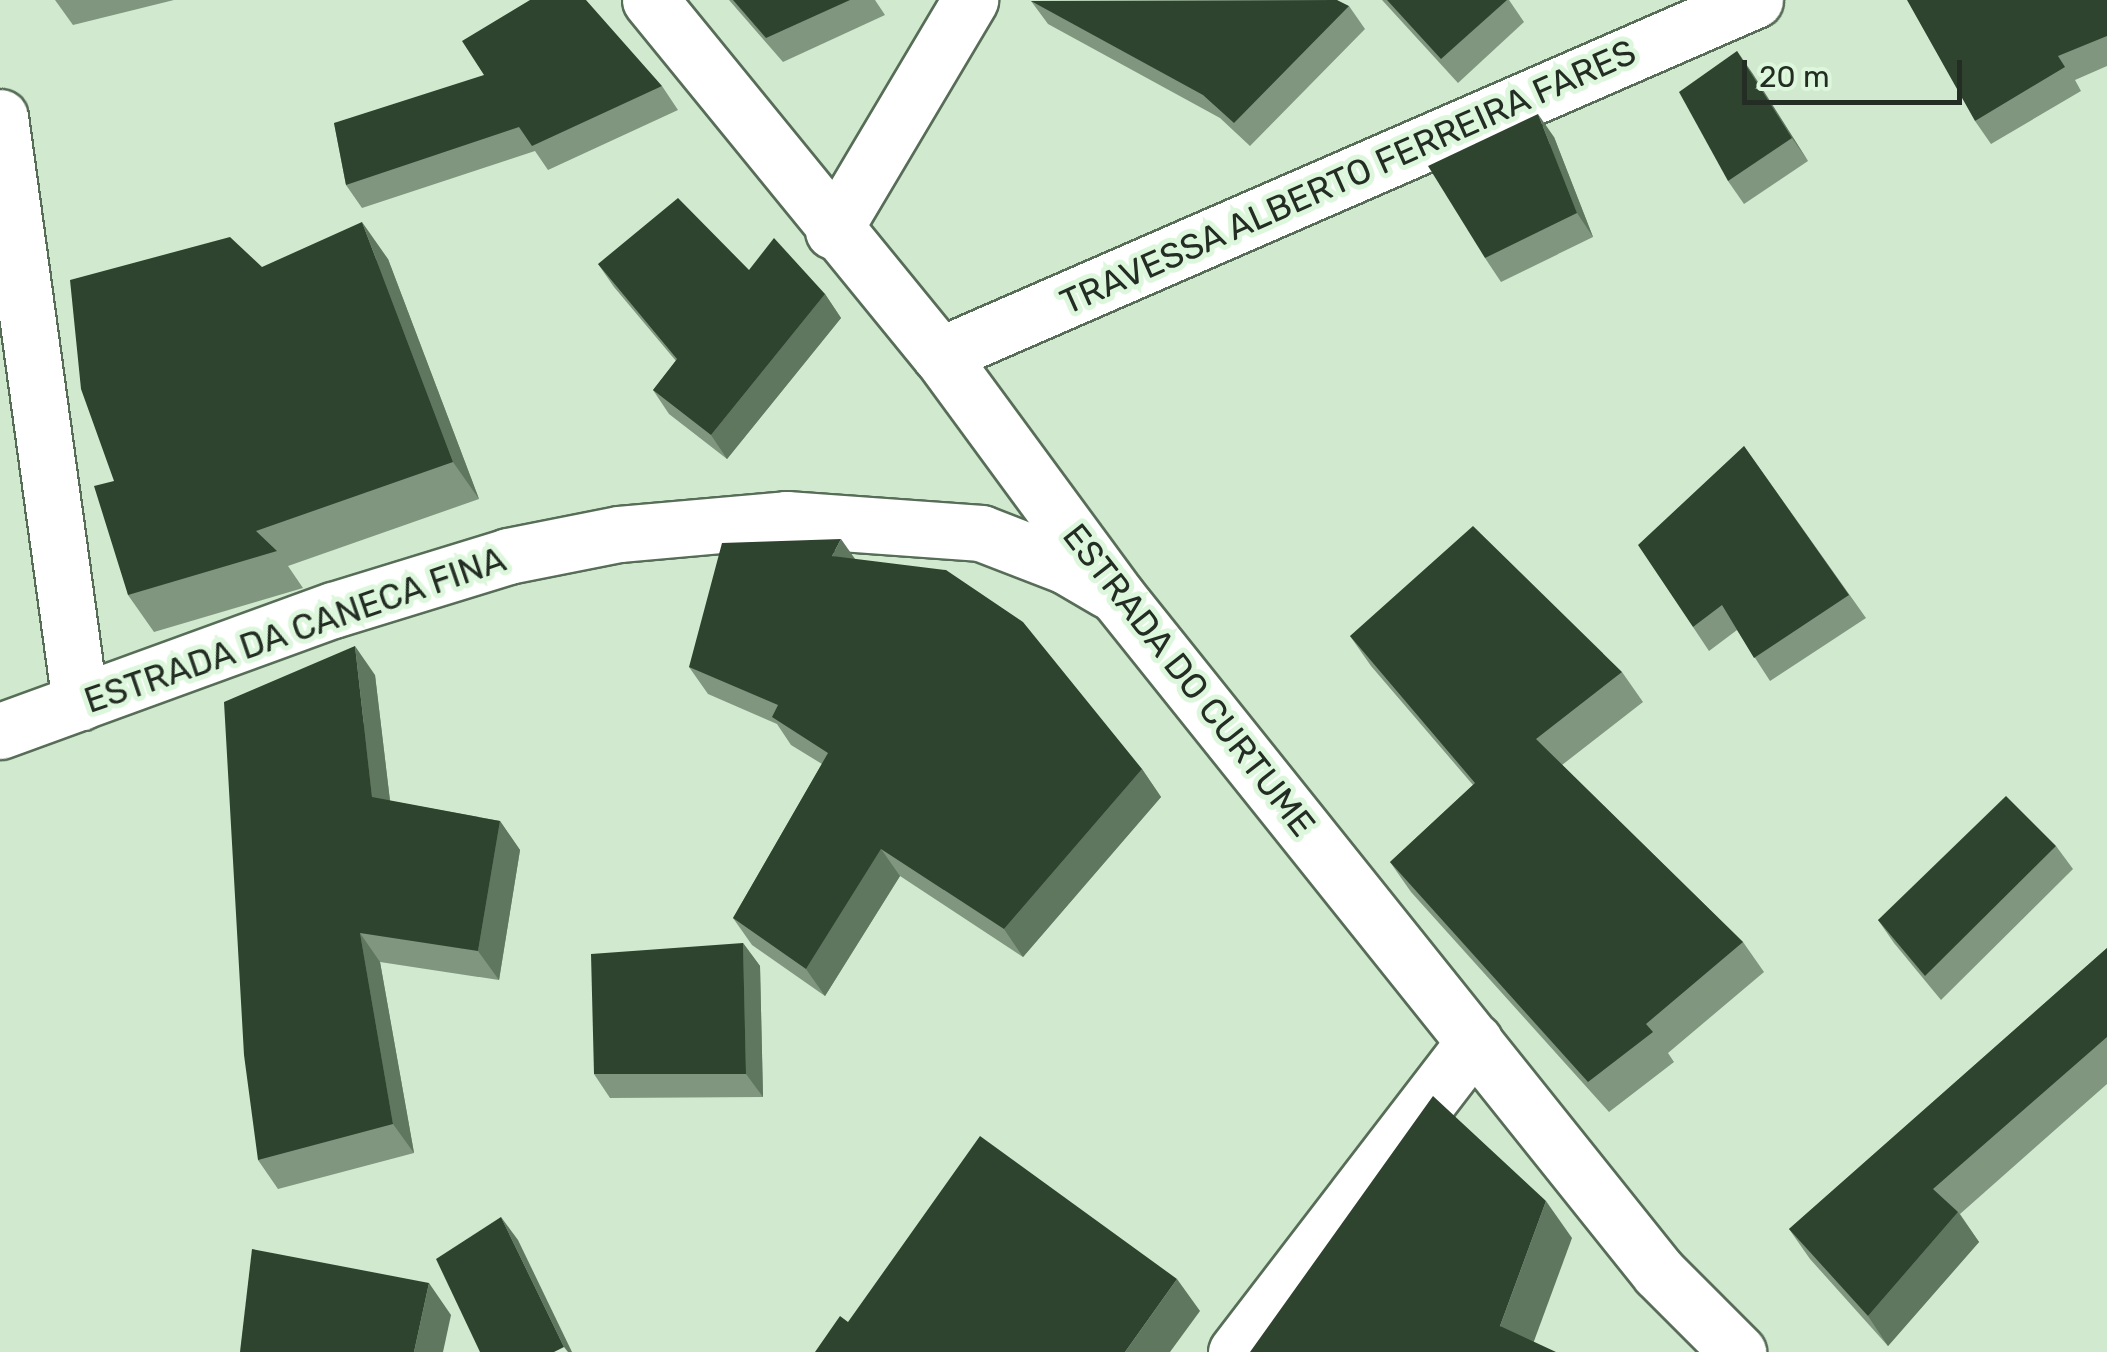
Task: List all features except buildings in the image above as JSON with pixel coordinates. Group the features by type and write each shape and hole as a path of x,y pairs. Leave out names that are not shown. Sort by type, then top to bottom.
{"street":[{"name":"ESTRADA DO CURTUME","path":"650,0 834,230 940,355 1117,596 1659,1273 1738,1352"},
{"path":"834,230 970,0"},
{"name":"TRAVESSA ALBERTO FERREIRA FARES","path":"940,355 1756,0"},
{"path":"0,117 80,702"},
{"path":"981,534 1008,511 1017,492 1017,456"},
{"name":"ESTRADA DA CANECA FINA","path":"0,731 333,610 508,556 619,534 786,519 981,534 1066,566 1117,596"},
{"path":"1236,1352 1475,1040"}]}
